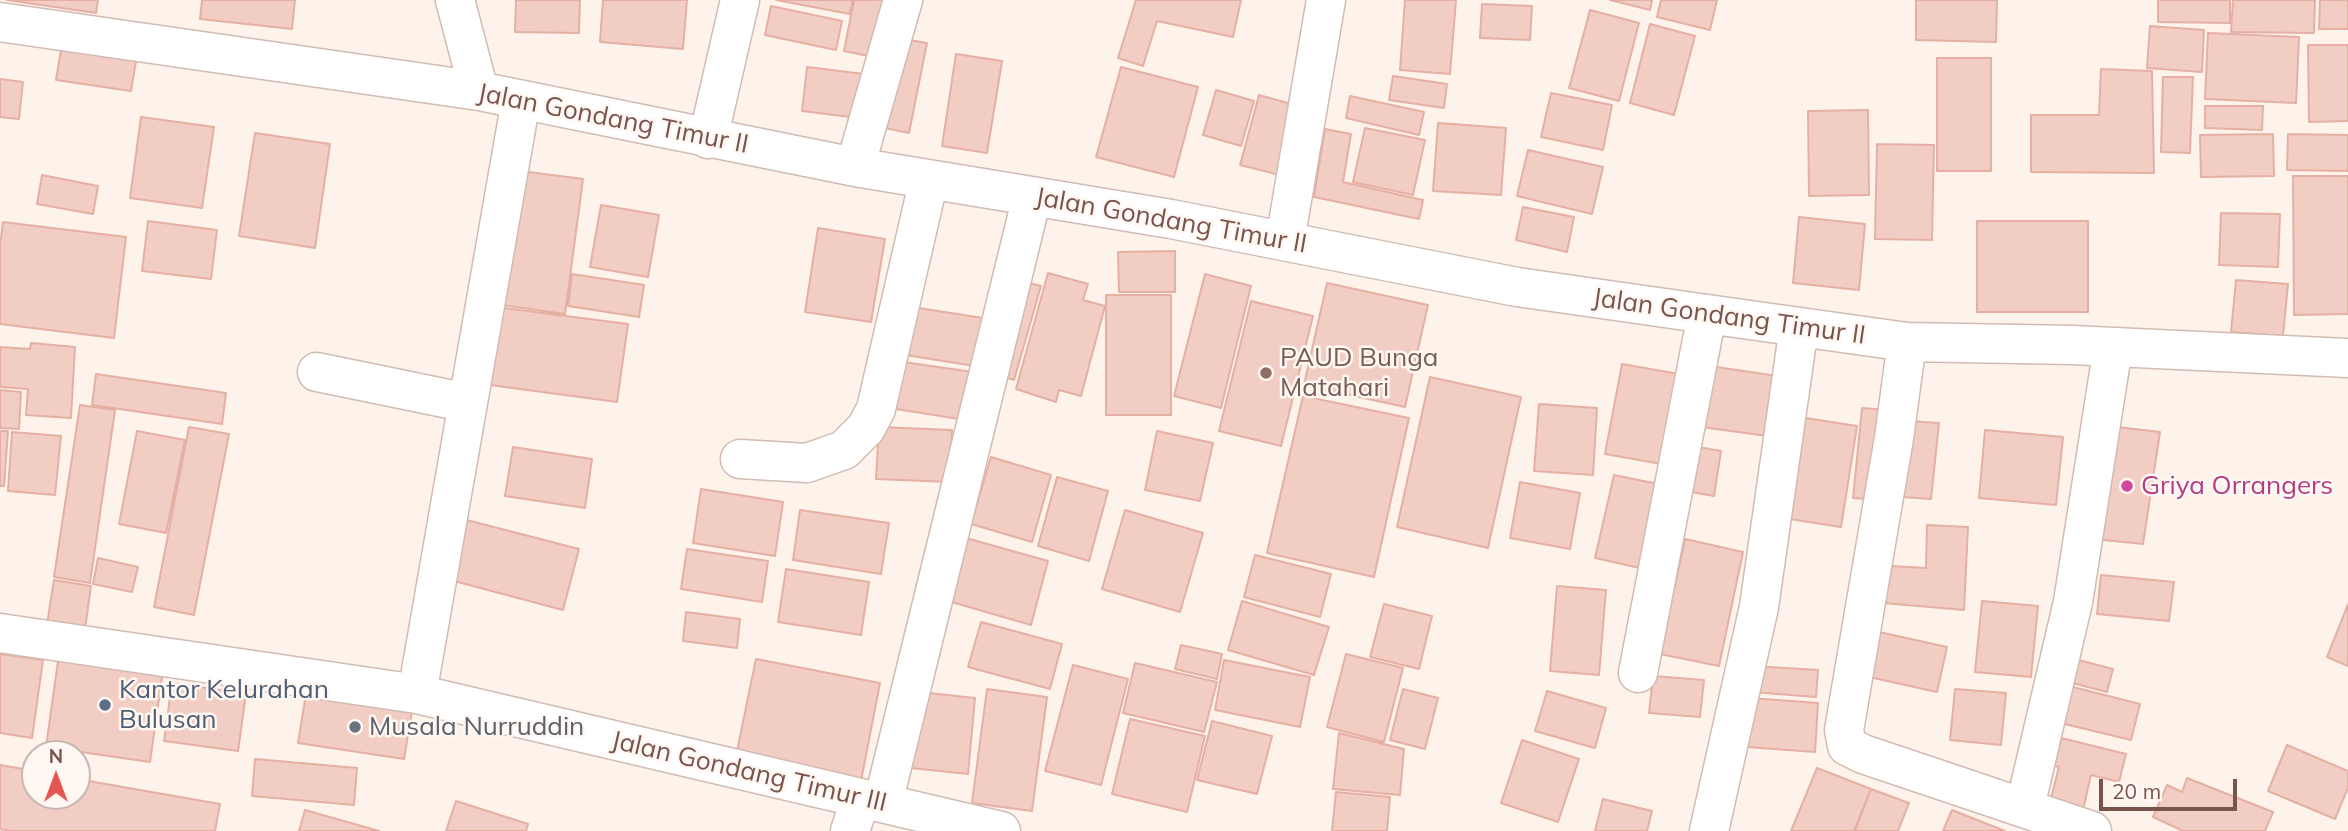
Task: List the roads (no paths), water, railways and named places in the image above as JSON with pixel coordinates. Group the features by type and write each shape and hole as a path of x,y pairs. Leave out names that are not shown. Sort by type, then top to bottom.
{"street":[{"path":"456,0 479,91"},
{"path":"708,139 740,0"},
{"path":"855,167 903,0"},
{"path":"1285,241 1326,0"},
{"name":"Jalan Gondang Timur II","path":"0,22 479,91 855,167 1171,219 1517,287 1907,341 2348,358"},
{"path":"417,694 522,100"},
{"path":"740,459 807,463 844,450 866,428 877,409 929,179"},
{"path":"864,811 1032,197"},
{"path":"1637,673 1707,314"},
{"path":"1709,831 1759,607 1799,327"},
{"path":"1907,341 1894,438 1844,730 1847,746 1863,754 2092,831"},
{"path":"2025,807 2073,602 2113,347"},
{"path":"317,372 468,403"},
{"name":"Jalan Gondang Timur III","path":"0,634 417,694 864,811 1002,831"}],"place":[{"name":"PAUD Bunga Matahari","path":"1266,373"},
{"name":"Griya Orrangers","path":"2127,486"},
{"name":"Kantor Kelurahan Bulusan","path":"105,705"},
{"name":"Musala Nurruddin","path":"355,727"}]}
